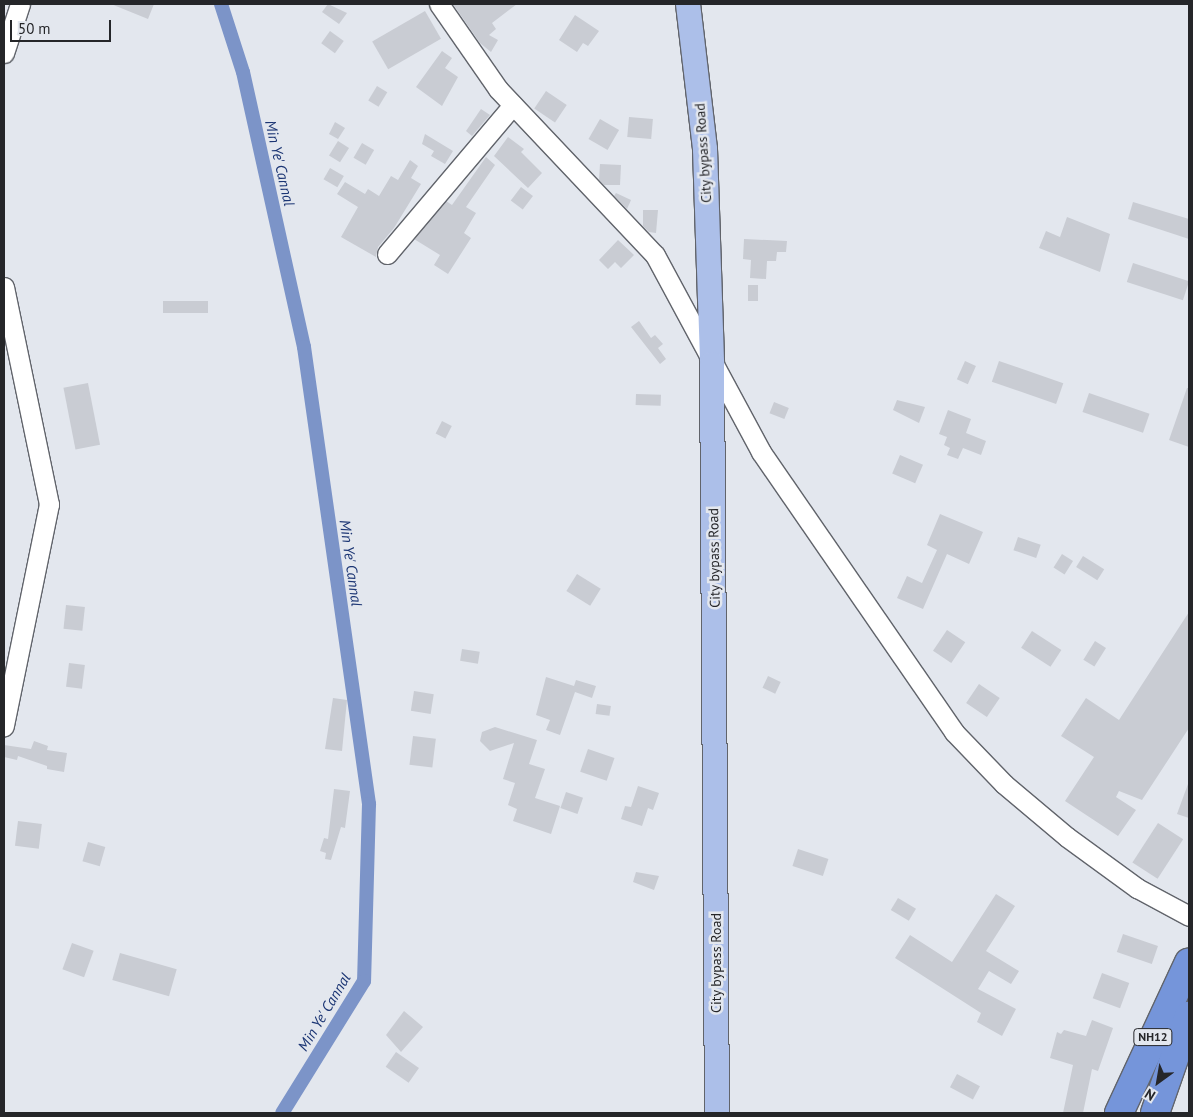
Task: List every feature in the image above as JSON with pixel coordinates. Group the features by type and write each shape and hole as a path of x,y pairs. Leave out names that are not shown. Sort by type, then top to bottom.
{"highway":[{"name":"NH12","path":"1119,1113 1189,962"},
{"name":"NH12","path":"1155,1113 1189,1016"}],"main road":[{"name":"City bypass Road","path":"688,4 705,149 712,364 717,1113"}],"street":[{"path":"4,53 20,4"},
{"path":"439,4 498,89 655,254 712,364 761,452 954,732 1004,784 1067,836 1137,888 1189,916"},
{"path":"387,254 513,106"},
{"path":"4,286 49,504 4,726"}],"building":[{"path":"111,4 154,4 148,19"},
{"path":"328,4 347,13 339,24 322,12"},
{"path":"453,4 517,4 492,23 496,29 489,35 498,40 491,52 480,43"},
{"path":"425,11 441,39 388,69 372,42"},
{"path":"575,15 599,31 588,46 583,43 577,52 559,40"},
{"path":"330,31 344,41 335,53 321,43"},
{"path":"442,51 452,58 445,68 458,77 442,106 416,87"},
{"path":"377,86 387,92 379,107 368,101"},
{"path":"546,91 567,105 555,122 534,108"},
{"path":"481,109 490,115 472,136 466,131"},
{"path":"629,117 653,119 651,139 627,137"},
{"path":"600,119 619,130 608,150 588,139"},
{"path":"335,122 345,128 338,139 329,134"},
{"path":"425,134 453,151 445,164 431,156 434,151 422,144"},
{"path":"508,137 524,149 521,152 542,173 528,188 494,156"},
{"path":"338,141 349,148 340,162 329,155"},
{"path":"362,143 374,150 366,165 354,158"},
{"path":"486,157 495,165 466,207 476,213 464,233 471,238 448,274 434,265 440,255 414,239 446,201 452,205"},
{"path":"410,160 418,166 411,178 421,184 394,228 378,247 376,257 341,237 358,207 337,194 345,182 365,194 368,189 379,196 391,176 398,180"},
{"path":"600,164 621,165 620,185 604,185 599,180"},
{"path":"330,168 344,176 337,187 324,179"},
{"path":"521,187 533,196 523,210 511,201"},
{"path":"616,193 631,200 627,209 614,196"},
{"path":"1133,202 1189,219 1189,239 1128,219"},
{"path":"643,210 658,210 656,233 649,232 643,226"},
{"path":"1067,217 1110,234 1100,272 1039,248 1046,231 1060,237"},
{"path":"744,239 787,241 786,252 777,252 776,261 767,261 766,279 750,278 751,260 743,259"},
{"path":"618,240 634,255 621,268 615,262 608,269 599,260"},
{"path":"1133,263 1189,281 1183,300 1127,282"},
{"path":"748,285 758,285 758,301 748,301"},
{"path":"163,301 208,301 208,313 163,313"},
{"path":"639,321 651,338 655,335 663,344 658,348 666,359 660,364 631,327"},
{"path":"965,361 976,366 968,384 957,379"},
{"path":"999,361 1063,383 1056,404 992,382"},
{"path":"88,383 100,445 75,450 63,388"},
{"path":"1187,388 1189,388 1189,447 1169,440"},
{"path":"1089,393 1150,414 1143,433 1082,412"},
{"path":"636,394 661,395 661,406 636,405"},
{"path":"897,400 925,407 919,423 893,410"},
{"path":"774,402 789,408 784,419 770,413"},
{"path":"948,410 971,419 966,433 986,441 981,455 963,448 958,459 947,455 950,448 944,445 947,437 939,434"},
{"path":"442,421 452,426 445,438 436,433"},
{"path":"900,455 923,465 915,483 892,473"},
{"path":"940,514 983,532 969,564 947,554 923,609 897,598 907,576 922,583 937,550 927,545"},
{"path":"1018,537 1041,545 1036,558 1013,550"},
{"path":"1062,554 1073,561 1065,574 1054,568"},
{"path":"1083,556 1104,569 1097,580 1076,567"},
{"path":"577,574 601,589 590,606 566,591"},
{"path":"66,605 85,607 82,631 63,629"},
{"path":"1189,612 1189,728 1142,800 1119,791 1116,797 1136,810 1118,836 1065,801 1094,757 1061,736 1086,698 1119,720"},
{"path":"947,630 965,642 951,663 933,651"},
{"path":"1032,631 1061,650 1050,667 1021,648"},
{"path":"1095,641 1106,648 1094,667 1083,660"},
{"path":"462,649 480,652 478,664 460,661"},
{"path":"69,663 85,665 82,689 66,687"},
{"path":"768,676 781,682 775,694 763,688"},
{"path":"546,677 574,686 576,680 596,686 592,698 575,692 560,735 546,730 550,720 536,715"},
{"path":"979,684 1000,698 987,717 966,703"},
{"path":"414,691 434,694 431,714 411,711"},
{"path":"333,698 347,700 342,751 325,749"},
{"path":"597,704 611,706 609,716 596,714"},
{"path":"495,727 537,740 529,764 545,769 535,798 560,806 551,834 513,821 517,809 508,805 515,783 503,779 514,743 490,751 480,741 482,732"},
{"path":"413,736 436,739 432,768 409,765"},
{"path":"34,741 48,746 47,750 67,753 64,772 47,769 47,766 18,756 17,760 4,757 4,745 31,749"},
{"path":"588,749 614,758 607,781 580,772"},
{"path":"1189,784 1189,818 1177,814"},
{"path":"638,786 659,793 653,810 648,808 642,826 621,819 625,806 631,807"},
{"path":"334,789 350,791 345,828 341,827 331,860 325,859 326,853 320,851 324,838 328,839"},
{"path":"566,792 583,798 577,814 560,808"},
{"path":"18,821 42,824 39,849 15,846"},
{"path":"1158,823 1183,839 1158,879 1132,862"},
{"path":"88,842 105,847 100,866 82,861"},
{"path":"798,849 828,859 823,876 792,866"},
{"path":"636,872 659,876 654,890 633,882"},
{"path":"996,894 1015,906 986,951 1019,971 1011,984 989,971 978,989 1016,1009 1002,1036 977,1022 981,1013 895,958 910,935 952,962"},
{"path":"898,898 916,909 909,921 891,910"},
{"path":"1123,934 1158,946 1152,964 1117,952"},
{"path":"72,943 94,951 84,977 62,969"},
{"path":"120,953 177,969 169,996 112,980"},
{"path":"1102,973 1129,983 1120,1008 1093,998"},
{"path":"404,1011 423,1027 401,1052 386,1035"},
{"path":"1092,1020 1113,1028 1098,1071 1092,1069 1083,1113 1063,1113 1073,1065 1050,1058 1057,1032 1061,1034 1064,1030 1086,1036"},
{"path":"396,1052 419,1068 409,1083 386,1067"},
{"path":"957,1074 980,1086 973,1099 950,1087"}],"waterway":[{"name":"Min Ye' Cannal","path":"221,4 243,72 304,347 369,804 364,981 282,1113"}]}
